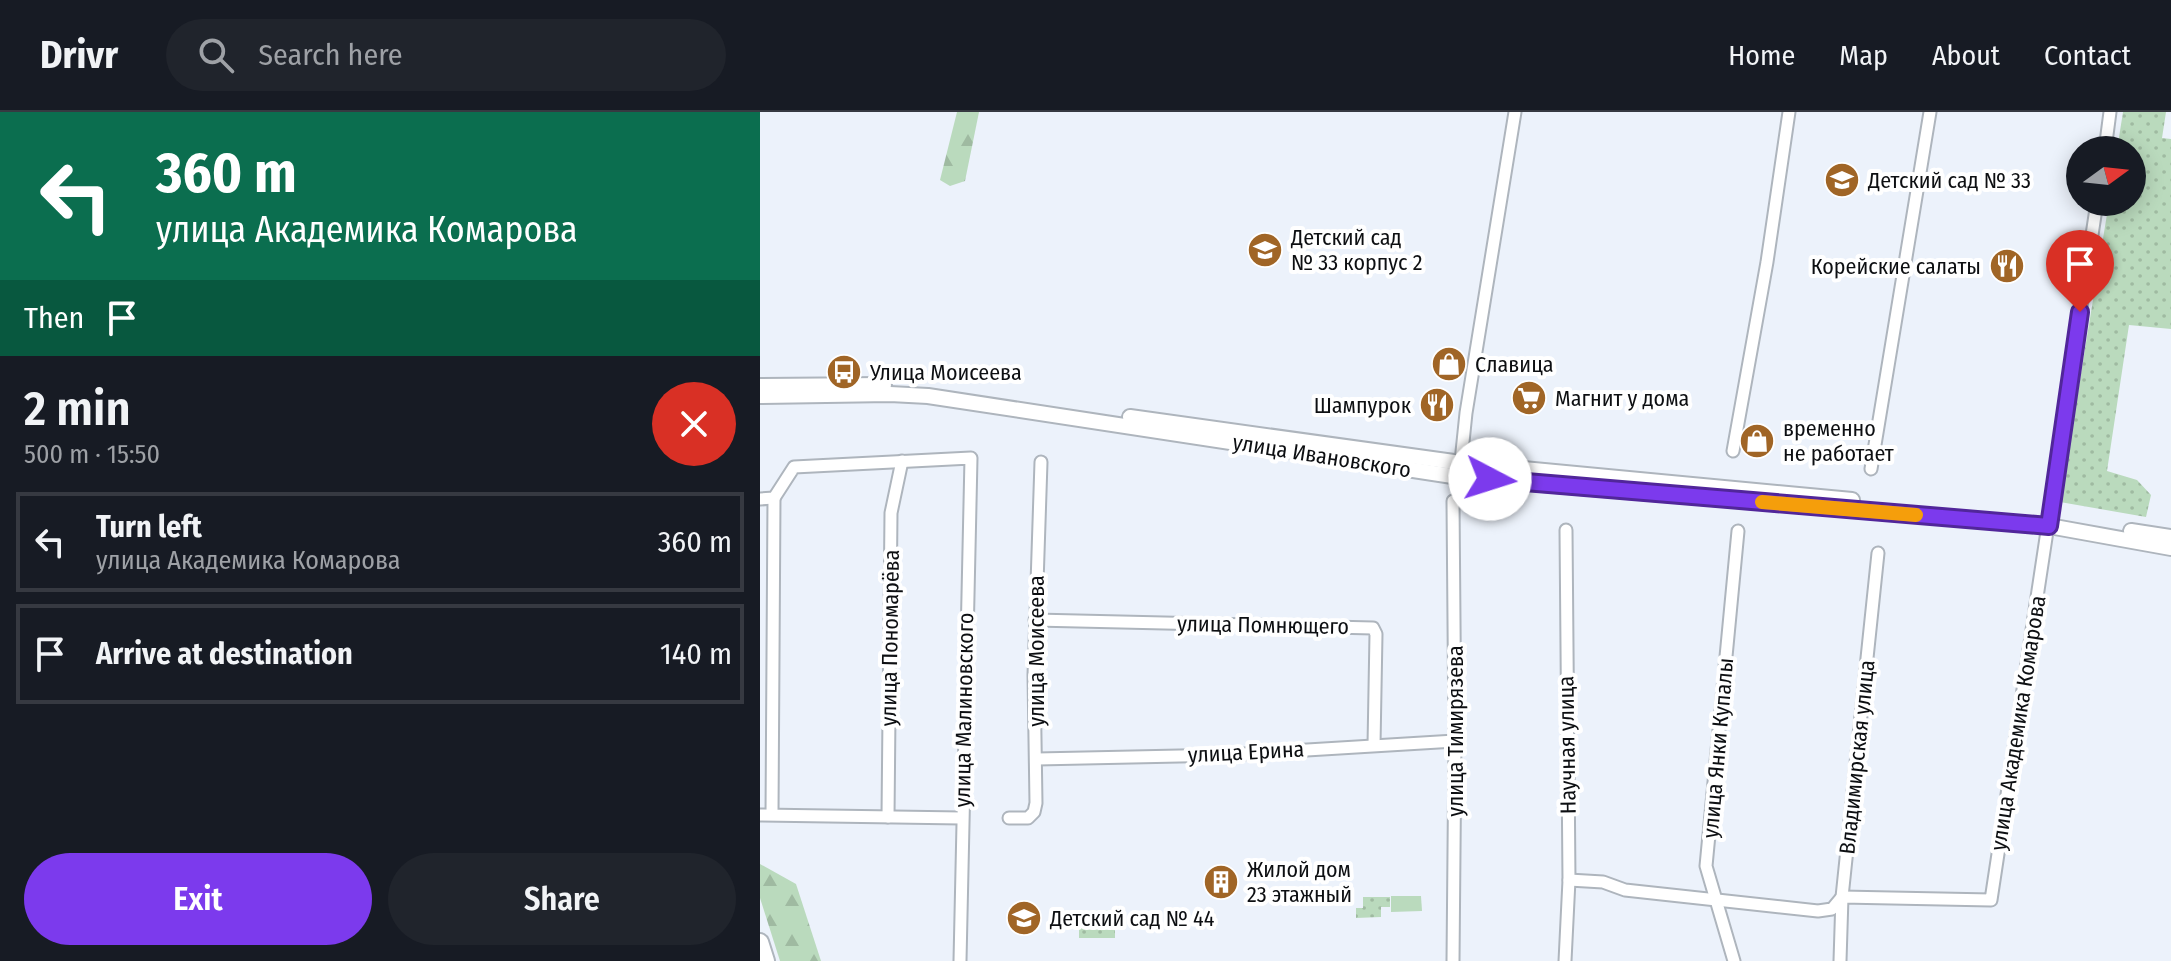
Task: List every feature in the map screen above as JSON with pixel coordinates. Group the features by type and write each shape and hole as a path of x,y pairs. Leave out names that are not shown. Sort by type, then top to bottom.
{"main road":[{"path":"760,942 766,961"}],"street":[{"path":"1460,470 1466,413 1515,112"},
{"path":"1733,451 1767,262 1789,112"},
{"path":"1871,469 1930,112"},
{"path":"2107,136 2110,112"},
{"name":"улица Академика Комарова","path":"1842,897 1991,900 2095,216"},
{"name":"улица Ивановского","path":"760,386 855,384 927,388 1460,470"},
{"name":"улица Ивановского","path":"760,396 928,396 1460,470 2050,522 2171,537"},
{"name":"улица Малиновского","path":"902,461 971,458 960,961"},
{"path":"902,461 794,467 774,498 766,814 961,818"},
{"name":"улица Пономарёва","path":"888,817 891,513 902,461"},
{"name":"улица Моисеева","path":"1009,818 1028,818 1034,812 1037,759 1035,620 1041,462"},
{"path":"760,499 774,498"},
{"name":"улица Тимирязева","path":"1453,501 1453,961"},
{"name":"улица Ивановского","path":"2050,522 2171,548"},
{"name":"Научная улица","path":"1565,961 1569,880 1566,530"},
{"name":"улица Янки Купалы","path":"1734,961 1706,866 1738,531"},
{"name":"Владимирская улица","path":"1840,961 1842,897 1878,553"},
{"name":"улица Помнющего","path":"1035,620 1373,628 1376,634 1374,745"},
{"name":"улица Ерина","path":"1037,759 1227,755 1455,741"},
{"path":"1569,880 1603,882 1625,890 1818,911 1832,909 1842,897"}],"green space":[{"path":"957,112 979,112 965,181 950,186 940,180"},
{"path":"2123,112 2166,112 2162,138 2171,139 2171,329 2129,325 2107,471 2137,480 2151,495 2146,517 2060,502 2107,216 2146,216 2146,136 2119,136"},
{"path":"760,864 796,884 821,961 780,961 760,898"},
{"path":"1391,896 1421,896 1422,911 1391,912"},
{"path":"1363,897 1390,897 1390,907 1381,907 1381,917 1356,918 1356,908 1363,908"},
{"path":"1115,910 1115,938 1079,938 1079,911"}],"slow traffic":[{"path":"1762,502 1916,515"}],"place":[{"name":"Детский сад № 33","path":"1842,180"},
{"name":"Детский сад № 33 корпус 2","path":"1265,250"},
{"name":"Корейские салаты","path":"2007,266"},
{"name":"Славица","path":"1449,364"},
{"name":"Улица Моисеева","path":"844,372"},
{"name":"Магнит у дома","path":"1529,398"},
{"name":"Шампурок","path":"1437,405"},
{"name":"временно не работает","path":"1757,441"},
{"name":"Жилой дом 23 этажный","path":"1221,882"},
{"name":"Детский сад № 44","path":"1024,918"}],"route":[{"path":"1490,479 2049,526 2080,312"}]}
